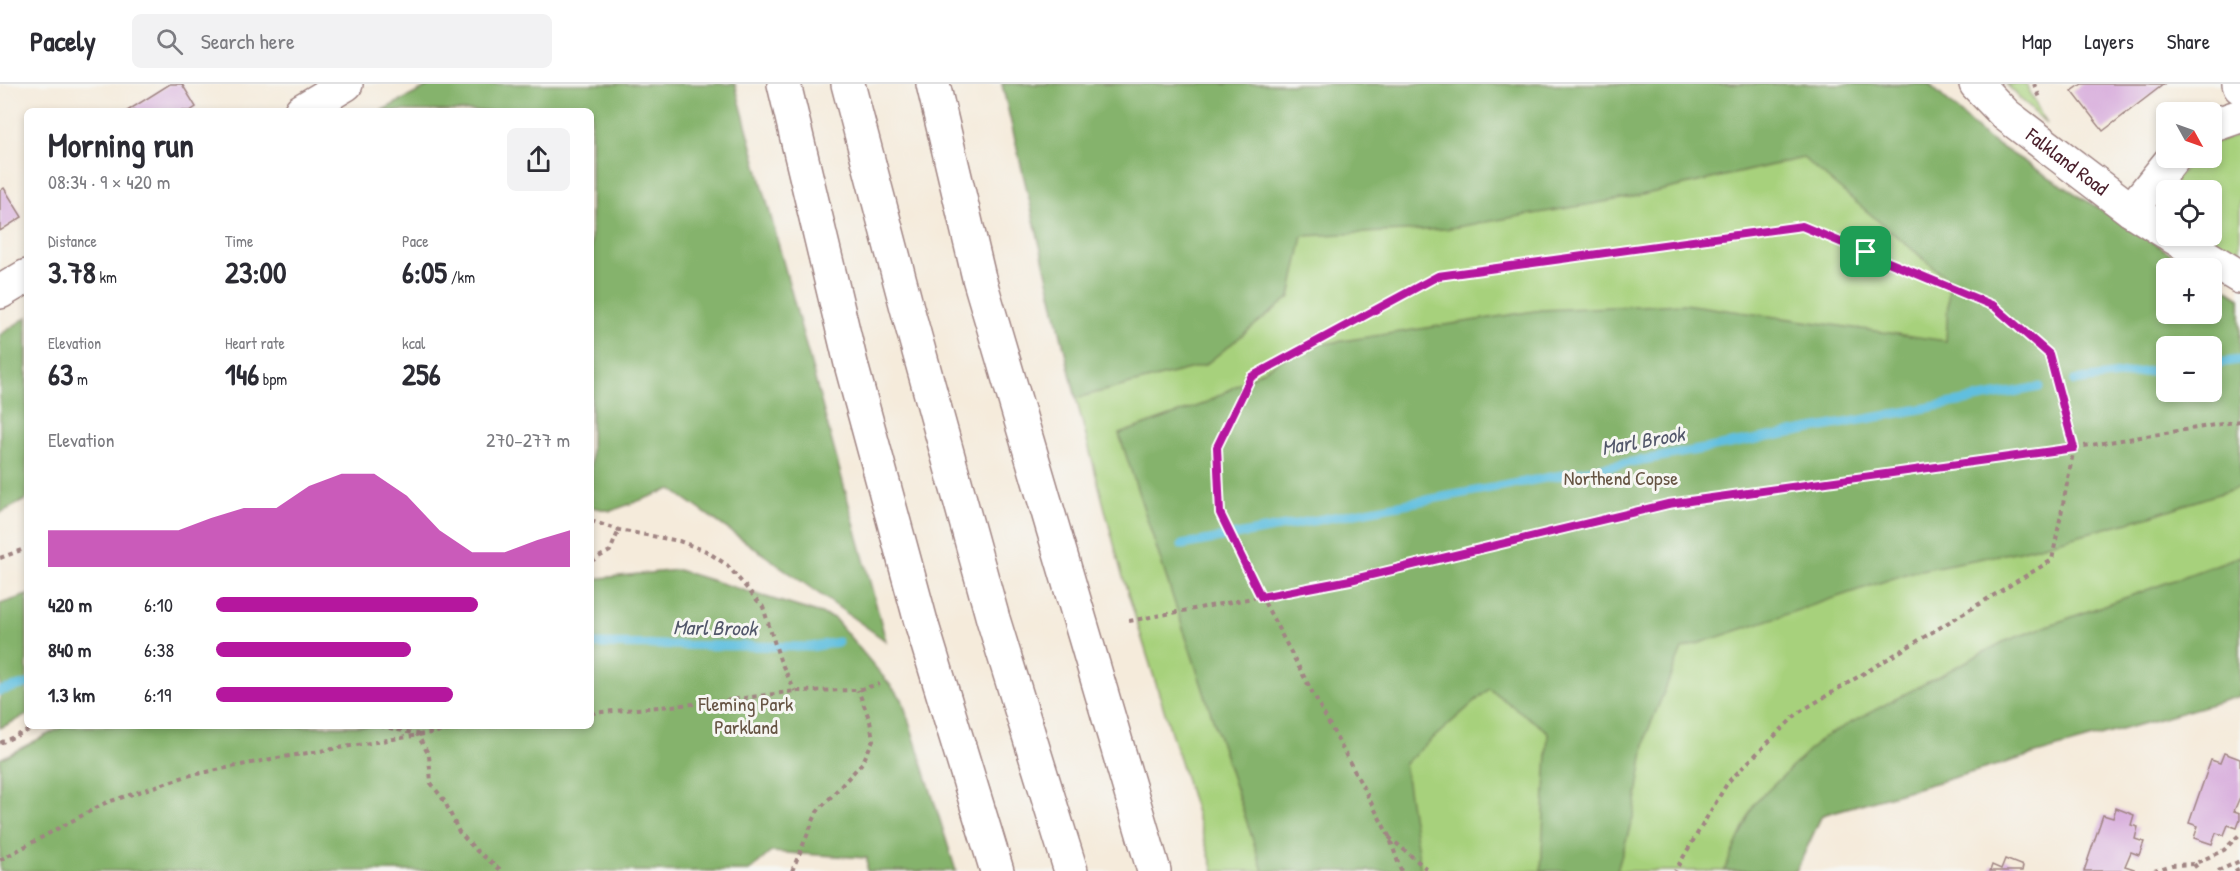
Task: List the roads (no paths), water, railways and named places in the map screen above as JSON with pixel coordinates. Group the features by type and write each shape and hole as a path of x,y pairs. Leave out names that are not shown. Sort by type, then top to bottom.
{"main road":[{"path":"306,108 346,84"},
{"path":"784,84 852,368 921,622 997,871"},
{"path":"848,84 993,619 1071,871"},
{"path":"933,84 979,278 1091,664 1154,871"},
{"name":"Falkland Road","path":"1976,84 2006,115 2131,210 2156,226"},
{"path":"2222,122 2240,116"},
{"path":"2131,210 2165,168"},
{"path":"2189,246 2240,277"},
{"path":"0,292 24,278"}],"waterway":[{"name":"Marl Brook","path":"2222,362 2240,360"},
{"name":"Marl Brook","path":"2074,381 2156,370"},
{"name":"Marl Brook","path":"1182,545 2040,387"},
{"name":"Marl Brook","path":"594,644 811,647 838,642"},
{"name":"Marl Brook","path":"0,691 24,685"}],"park label":[{"name":"Northend Copse","path":"1621,478"},
{"name":"Fleming Park Parkland","path":"746,716"}]}
